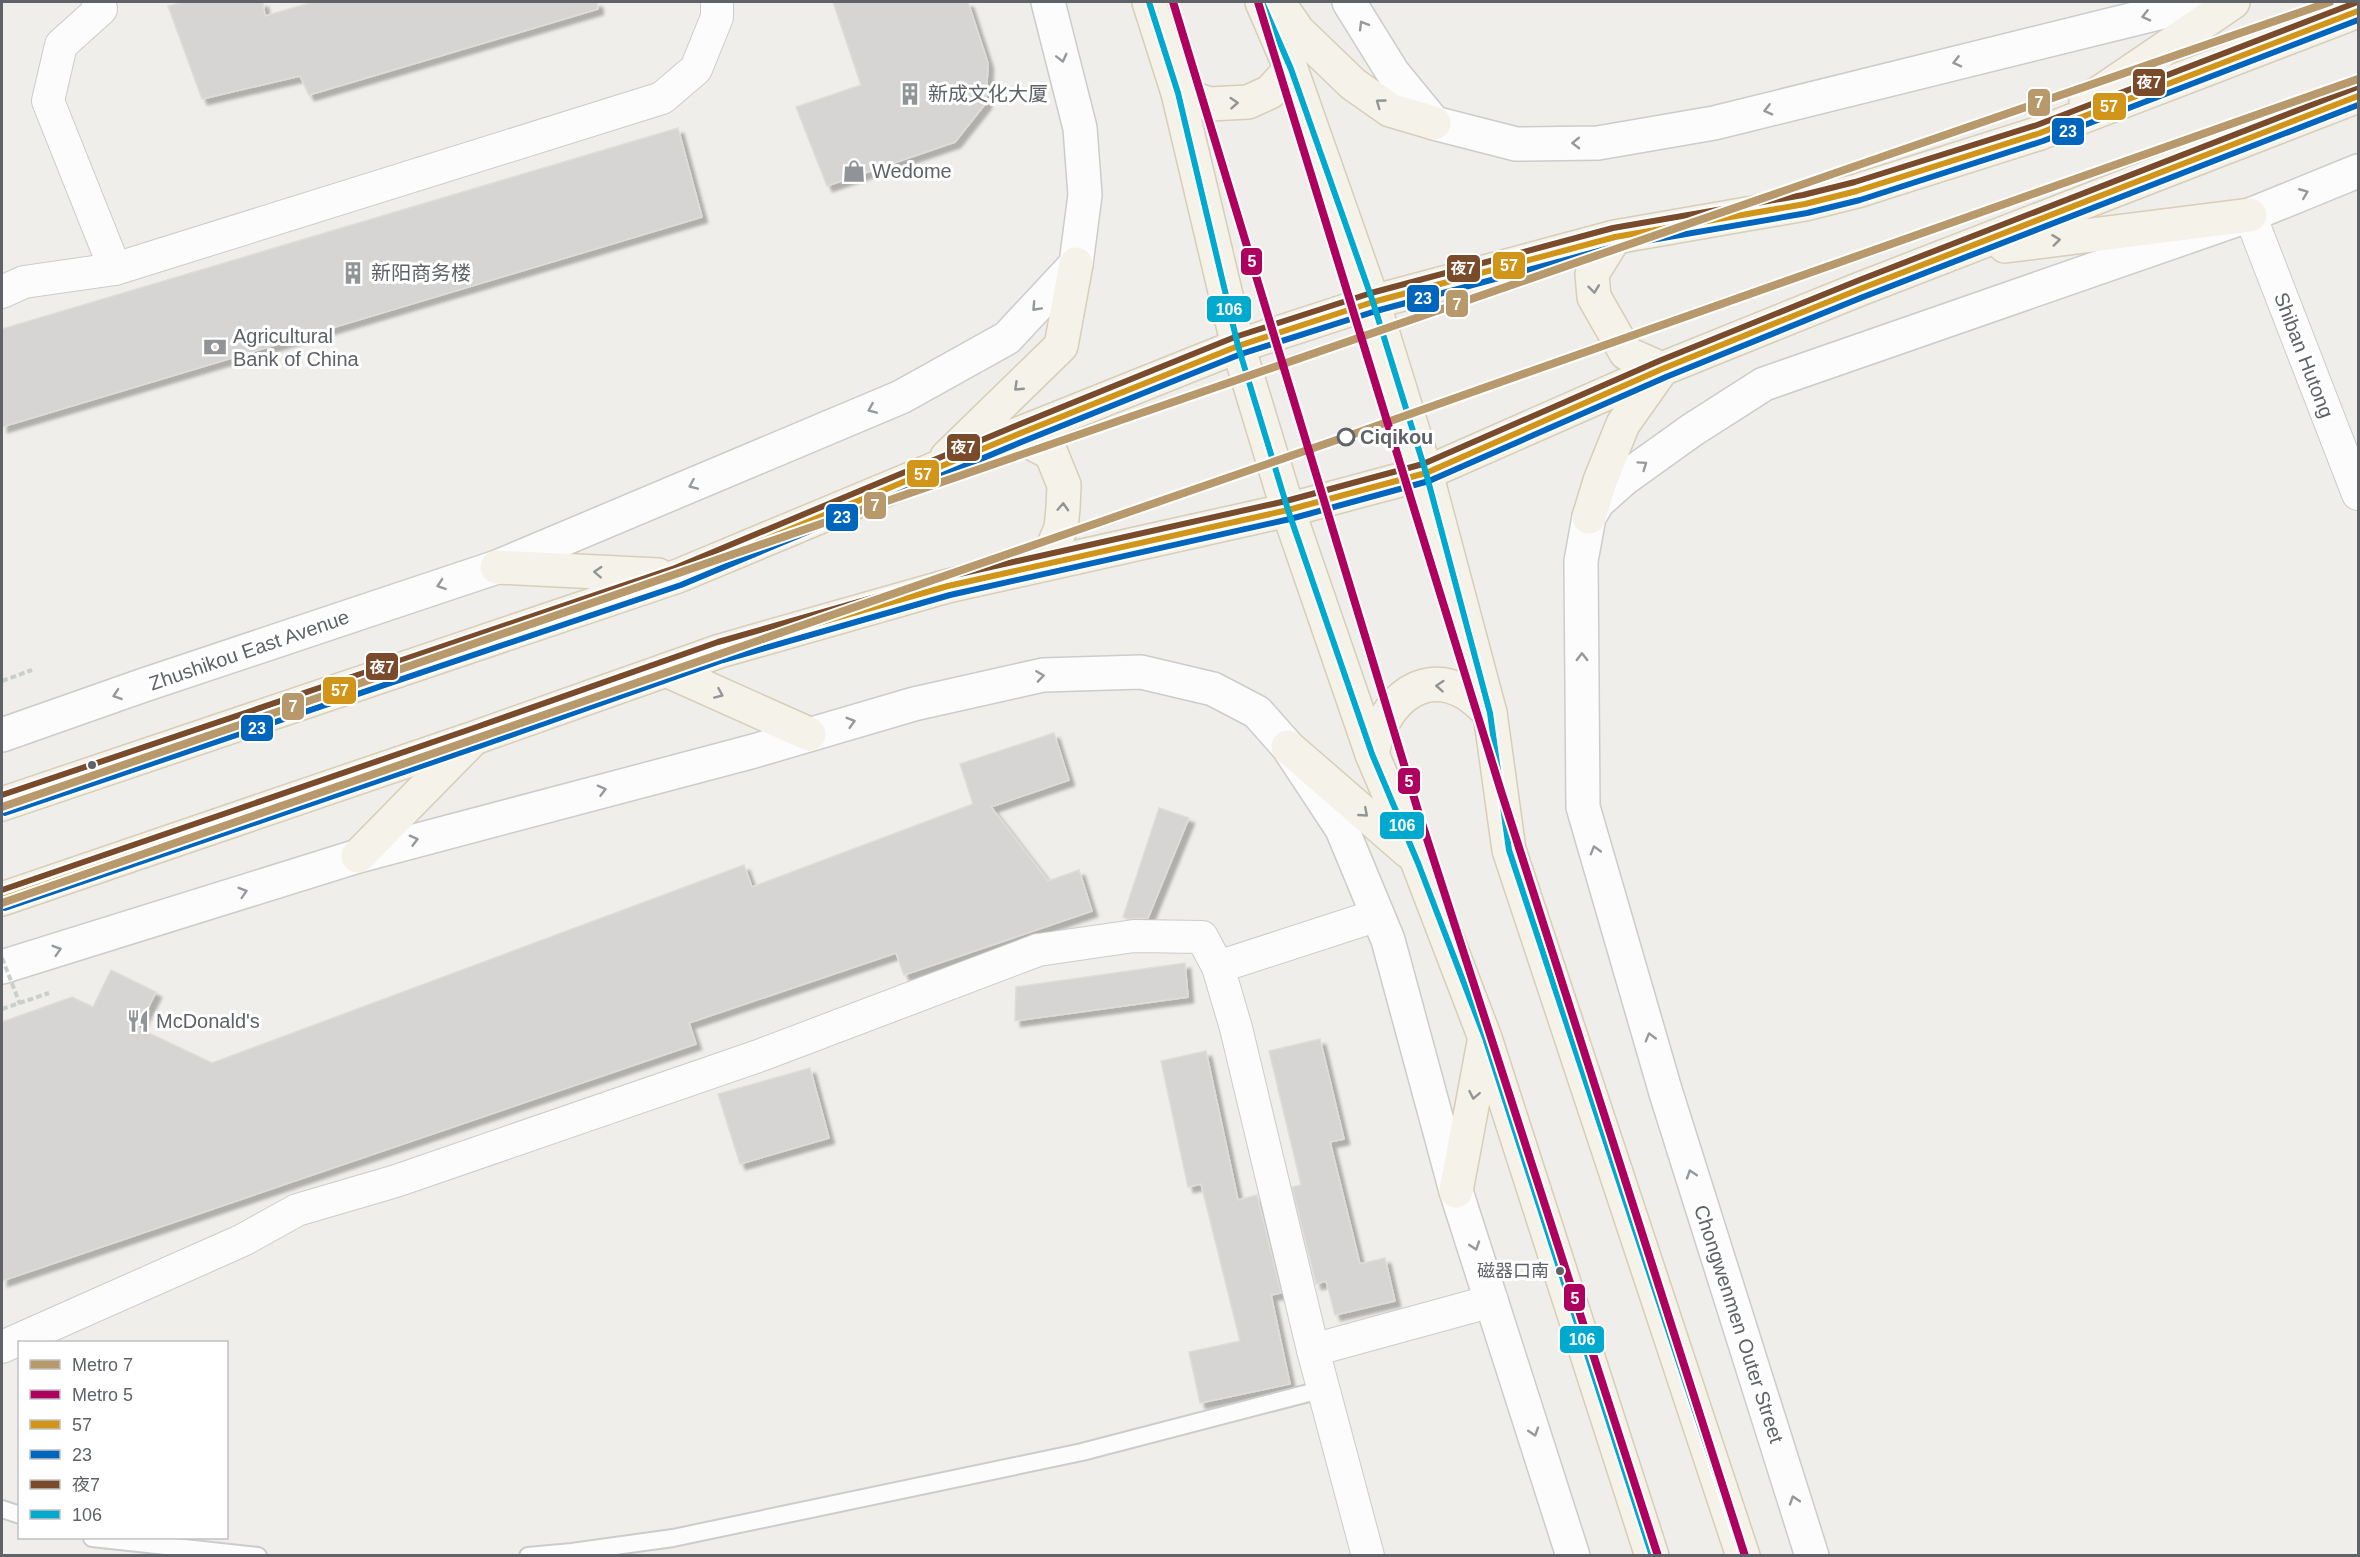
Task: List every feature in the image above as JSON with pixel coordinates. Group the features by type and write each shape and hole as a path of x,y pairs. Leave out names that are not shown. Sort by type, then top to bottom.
{"main road":[{"path":"1149,2 1178,93 1238,346 1288,510 1372,754 1415,857 1485,1038 1652,1556"},
{"path":"1262,2 1291,69 1373,302 1426,473 1490,713 1509,850 1743,1556"},
{"path":"1278,2 1298,31 1353,84 1390,110 1434,123"},
{"path":"2040,133 2233,2"},
{"path":"2,804 678,576 1016,435 1238,346 1373,302 1616,237 1804,204 1857,191 2040,133 2358,11"},
{"path":"1178,93 1209,104 1248,102 1270,92 1291,69"},
{"path":"2,898 474,738 720,651 948,586 1288,510 1426,473 1662,369 2358,96"},
{"path":"1956,253 2250,215"},
{"path":"1616,237 1592,274 1594,297 1626,353 1662,369"},
{"path":"935,469 1061,346 1076,264"},
{"path":"1589,517 1600,481 1623,424 1662,369"},
{"path":"1016,435 1051,453 1064,485 1061,528 1046,563"},
{"path":"497,567 678,576"},
{"path":"666,670 809,734"},
{"path":"1372,754 1376,734 1384,717 1395,703 1410,692 1424,686 1438,684 1464,692 1490,713"},
{"path":"358,856 474,738"},
{"path":"1288,747 1415,857"},
{"path":"1456,1191 1485,1038"}],"street":[{"path":"98,2 100,9 61,45 48,101 116,269"},
{"path":"2,292 24,282 116,269 662,98 696,69 717,17 717,2"},
{"path":"1048,2 1080,128 1086,195 1076,264"},
{"path":"1349,2 1393,73 1434,123 1516,144 1598,143 1714,123 2203,2"},
{"path":"1589,517 1598,502 1625,478 1692,430 1764,384 2250,215 2358,171"},
{"name":"Shiban Hutong","path":"2250,215 2358,494"},
{"name":"Zhushikou East Avenue","path":"2,735 497,567 901,397 1007,338 1076,264"},
{"name":"Chongwenmen Outer Street","path":"1589,517 1581,561 1582,807 1666,1093 1812,1556"},
{"path":"2,967 358,856 914,704 1042,675 1141,672 1214,689 1257,712 1288,747 1342,829 1378,915 1388,940 1456,1191 1573,1556"},
{"path":"1218,967 1378,915"},
{"path":"2,1347 243,1240 297,1210 396,1181 761,1055 1038,950 1134,936 1202,937 1218,967 1236,1028 1313,1350 1368,1556"},
{"path":"1313,1350 1492,1301"}],"lane":[{"path":"528,1556 572,1554 673,1538 1082,1452 1324,1389"},
{"path":"2,1509 18,1514"},
{"path":"101,1539 258,1556"}],"path":[{"path":"2,681 32,670"},
{"path":"2,958 20,1004"}],"building":[{"path":"185,2 263,2 265,16 313,2 597,2 598,9 309,95 300,76 202,99 168,6"},
{"name":"新成文化大厦","path":"833,2 968,2 988,63 986,103 955,142 827,186 796,107 861,85"},
{"name":"新阳商务楼","path":"678,128 702,217 2,427 2,329"},
{"path":"1054,733 1069,780 991,807 1048,881 1079,870 1092,911 904,975 896,953 689,1023 696,1044 2,1281 2,1022 72,997 93,1007 111,970 156,992 138,1028 212,1063 744,865 752,887 973,804 960,764"},
{"path":"1159,808 1189,818 1148,918 1127,919 1123,917"},
{"path":"1185,963 1188,997 1015,1021 1016,987"},
{"path":"1320,1039 1344,1139 1330,1142 1360,1264 1385,1258 1395,1301 1335,1315 1326,1281 1316,1284 1292,1187 1301,1185 1269,1051"},
{"path":"1206,1051 1238,1200 1257,1195 1281,1293 1271,1295 1290,1384 1200,1403 1189,1352 1240,1341 1201,1184 1188,1187 1161,1061"},
{"path":"810,1068 829,1138 740,1164 718,1094"}],"metro line":[{"name":"5","path":"1173,2 1419,814 1658,1556"},
{"name":"5","path":"1258,2 1500,788 1745,1556"},
{"name":"7","path":"2,807 2330,2"},
{"name":"7","path":"2,903 1348,436 2358,79"}],"transit line":[{"name":"106","path":"1149,2 1178,93 1238,346 1288,510 1372,754 1418,863 1485,1038 1652,1556"},
{"name":"106","path":"1262,2 1291,69 1373,302 1426,473 1490,713 1509,850 1743,1556"},
{"name":"夜7","path":"2,795 675,568 1235,337 1371,293 1613,228 1803,195 1855,182 2037,125 2355,3"},
{"name":"57","path":"2,804 678,576 1016,435 1238,346 1373,302 1615,237 1805,204 1857,191 2040,133 2358,11"},
{"name":"23","path":"5,813 681,585 1019,443 1241,354 1376,311 1617,246 1807,213 1860,200 2043,141 2358,20"},
{"name":"夜7","path":"2,890 718,642 946,577 1286,501 1423,464 1659,361 1857,281 2355,88"},
{"name":"57","path":"2,899 474,738 720,651 948,586 1288,510 1426,473 1662,369 1860,289 2358,96"},
{"name":"23","path":"5,908 477,747 723,660 950,595 1290,519 1429,481 1666,377 1863,297 2358,105"}],"place":[{"name":"新成文化大厦","path":"910,94"},
{"name":"Wedome","path":"854,171"},
{"name":"新阳商务楼","path":"353,273"},
{"name":"Agricultural Bank of China","path":"215,347"},
{"name":"Ciqikou","path":"1346,437"},
{"name":"McDonald's","path":"138,1021"},
{"name":"磁器口南","path":"1560,1271"}]}
